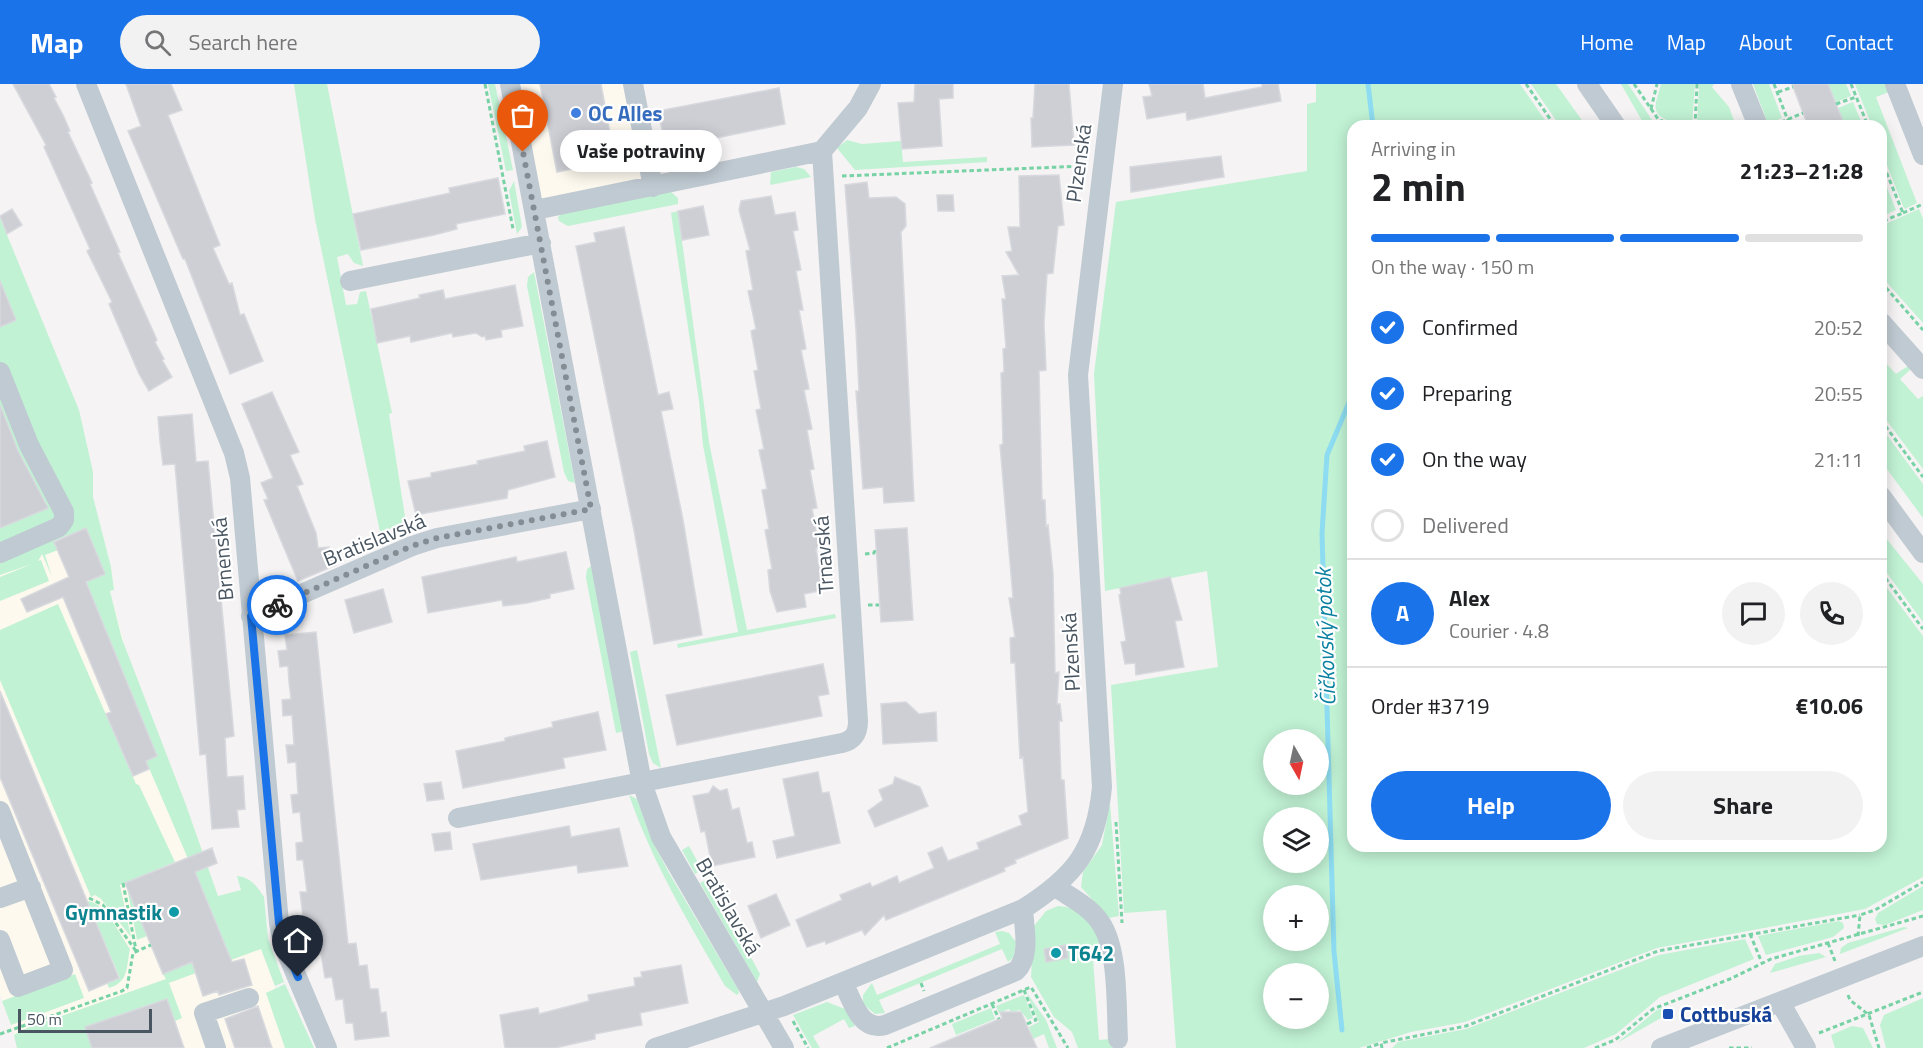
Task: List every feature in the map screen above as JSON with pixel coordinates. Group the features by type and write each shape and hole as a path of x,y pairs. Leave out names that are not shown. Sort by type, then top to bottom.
{"street":[{"name":"Brnenská","path":"86,84 234,453 240,478 279,923 284,944 327,1048"},
{"name":"Bratislavská","path":"510,84 642,783 661,837 784,1048"},
{"path":"633,84 653,187"},
{"path":"535,210 822,151 858,108 871,84"},
{"name":"Plzenská","path":"654,1048 784,1006 1023,909 1057,888 1088,847 1095,829 1102,787 1078,375 1113,84"},
{"path":"1587,84 1612,120"},
{"path":"1741,84 1756,120"},
{"path":"1895,84 1923,155"},
{"name":"Trnavská","path":"642,783 842,743 853,738 856,733 858,721 822,151"},
{"path":"350,281 541,243"},
{"path":"1887,329 1923,369"},
{"path":"0,372 29,445 64,512 64,520 59,526 0,553"},
{"path":"1887,504 1923,553"},
{"name":"Bratislavská","path":"251,616 429,541 591,509"},
{"path":"458,818 642,783"},
{"path":"0,811 63,970 18,987 0,940"},
{"path":"0,898 31,887"},
{"path":"1057,888 1085,906 1100,921 1111,943 1118,1039"},
{"path":"843,982 865,1022 874,1027 885,1025 1016,971 1023,964 1025,955 1023,909"},
{"path":"1661,1048 1923,946"},
{"path":"216,1048 204,1013 249,998"},
{"path":"1780,1002 1804,1044"}],"path":[{"path":"484,84 517,248"},
{"path":"1526,84 1551,120"},
{"path":"1634,84 1660,120"},
{"path":"1651,110 1657,84"},
{"path":"1695,120 1697,84"},
{"path":"1774,84 1788,119 1803,113"},
{"path":"1851,84 1866,120"},
{"path":"1777,93 1793,87"},
{"path":"1836,104 1856,97"},
{"path":"822,178 850,174 1081,166"},
{"path":"1887,173 1903,213"},
{"path":"1887,220 1923,204"},
{"path":"1887,289 1923,330"},
{"path":"1887,428 1923,477"},
{"path":"857,554 874,553 876,548"},
{"path":"1887,581 1923,629"},
{"path":"1367,1048 1466,1026 1658,951 1860,915 1875,910 1923,882"},
{"path":"123,884 136,951"},
{"path":"89,898 103,905 136,951"},
{"path":"1858,936 1860,915"},
{"path":"1596,1048 1615,1040 1653,1009 1762,963 1923,916"},
{"path":"1750,934 1762,963"},
{"path":"0,1034 122,991 127,988 133,953 151,945"},
{"path":"887,1048 1030,987 1068,1048"},
{"path":"1024,990 1036,1020 1027,1024"},
{"path":"1804,1044 1923,992"},
{"path":"992,1004 999,1019"},
{"path":"784,1006 808,1048"},
{"path":"1869,1015 1880,1048"},
{"path":"1729,1048 1752,1048"}],"shaded area":[{"path":"510,84 633,84 653,187 535,210"},
{"path":"99,522 111,567 114,590 110,591 129,661 186,805 218,896 241,890 296,1048 20,1048 11,1025 0,995 0,575 38,561 50,542"}],"green space":[{"path":"294,84 327,84 363,266 354,263 348,254 337,257 346,305 357,304 360,292 366,291 392,413 389,414 406,523 380,532 315,219"},
{"path":"488,84 495,84 513,170 506,171"},
{"path":"1316,84 1520,84 1545,120 1347,120 1347,852 1887,852 1887,588 1923,636 1923,877 1865,909 1657,948 1465,1022 1411,1032 1359,1048 1176,1048 1166,910 1124,913 1111,685 1218,667 1207,571 1105,591 1094,374 1116,202 1307,171 1307,104 1316,102"},
{"path":"1531,84 1556,84 1582,120 1556,120"},
{"path":"1621,84 1628,84 1652,120 1642,120"},
{"path":"1661,84 1695,84 1692,120 1662,118 1656,111"},
{"path":"1699,84 1714,84 1712,87 1729,107 1734,120 1697,120"},
{"path":"1753,84 1769,84 1782,118 1766,120"},
{"path":"1828,84 1846,84 1851,96 1836,102"},
{"path":"1855,84 1886,84 1889,92 1876,97 1885,120 1870,120"},
{"path":"1853,102 1860,120 1842,120 1838,108"},
{"path":"1887,125 1917,203 1905,209 1887,165"},
{"path":"847,140 862,144 901,141 903,162 987,157 987,162 855,170 837,148"},
{"path":"796,167 804,169 811,177 770,185 771,172"},
{"path":"514,181 522,227 517,234 509,191"},
{"path":"1887,188 1896,210 1887,214"},
{"path":"670,191 678,198 678,204 568,226 559,221 558,217 561,214"},
{"path":"1919,209 1923,219 1923,323 1887,283 1887,223"},
{"path":"678,211 709,442 747,630 835,614 836,618 678,648 677,644 738,632 703,445 699,401 671,213"},
{"path":"0,218 79,410 93,472 93,497 111,567 114,590 110,591 122,639 186,805 218,896 241,890 237,876 249,880 259,889 264,897 268,939 284,982 275,986 261,949 169,983 182,1018 175,1021 166,999 85,1027 92,1048 17,1048 14,1035 22,1030 166,979 163,974 226,947 146,761 130,689 86,582 105,574 86,528 54,541 58,550 45,555 52,577 42,554 38,561 41,560 49,581 0,601 0,577 32,564 0,575"},
{"path":"534,272 575,483 568,481 564,472 527,286 528,277"},
{"path":"1887,364 1896,374 1908,366 1910,370 1900,379 1918,399 1923,396 1923,469 1887,421"},
{"path":"1887,435 1923,484 1923,518 1887,469"},
{"path":"1887,539 1923,584 1923,622 1887,573"},
{"path":"591,566 625,731 616,733 586,578 587,569"},
{"path":"58,604 136,784 139,785 175,862 120,885 131,937 101,899 95,895 91,897 0,680 0,630"},
{"path":"637,650 661,768 653,763 649,754 630,652"},
{"path":"629,795 637,799 656,848 738,989 737,995 725,986 672,893"},
{"path":"1110,803 1119,916 1109,918 1081,887 1083,872 1102,845"},
{"path":"689,846 702,870 695,874 682,850"},
{"path":"708,879 760,974 757,982 700,883"},
{"path":"1923,886 1923,910 1885,925 1877,924 1875,919 1878,913"},
{"path":"127,888 147,936 137,940"},
{"path":"87,901 94,903 106,913 130,949 126,973 120,982 109,988 107,983 120,978"},
{"path":"1058,906 1081,913 1095,930 1103,945 1092,946 1099,1040 1110,1039 1117,1048 1078,1048 1072,1032 1054,1017 1031,977 1034,926 1046,911"},
{"path":"1839,921 1843,923 1844,928 1833,937 1766,955 1758,936"},
{"path":"1904,927 1908,928 1840,954 1841,948 1848,943"},
{"path":"995,932 1009,933 1016,942 1014,957 1008,962 1002,949 879,1000 885,1013 875,1014 863,1004 863,995 872,983 877,995 1000,944"},
{"path":"1745,939 1754,959 1660,997 1616,1034 1584,1048 1392,1048 1398,1042 1466,1029 1659,955"},
{"path":"1819,953 1826,957 1770,973 1775,964 1799,956"},
{"path":"75,974 84,998 11,1025 2,1001"},
{"path":"285,984 314,1048 285,1048 266,993"},
{"path":"1027,993 1046,1020 1057,1048 1049,1048 1044,1034 1033,1039 1029,1027 1039,1022"},
{"path":"1024,995 1033,1018 1028,1020 1020,1010 1011,1012 1009,1009 999,1013 996,1006"},
{"path":"1923,998 1923,1048 1886,1048 1880,1025 1884,1015"},
{"path":"827,1002 845,1009 855,1026 849,1028 844,1019 813,1036 820,1048 812,1048 793,1015"},
{"path":"991,1008 995,1019 956,1035 952,1024"},
{"path":"1662,1008 1668,1014 1617,1043 1657,1010"},
{"path":"1852,1026 1863,1028 1873,1048 1835,1048 1831,1035"}],"building":[{"path":"13,84 49,84 56,97 54,98 70,131 68,132 120,252 118,253 157,340 155,342 164,359 162,360 172,377 149,391 139,374 109,304 112,302 87,251 90,249 44,147 46,145"},
{"path":"126,84 171,84 182,110 168,115 220,245 213,248 229,284 232,283 240,315 244,314 263,361 230,374 185,259 183,259 128,131 141,126"},
{"name":"OC Alles","path":"540,84 601,84 615,160 557,172"},
{"path":"915,84 953,84 953,98 939,99 942,146 902,149 898,103 914,102"},
{"path":"1035,84 1069,84 1074,145 1032,147 1031,118 1033,118"},
{"path":"1149,84 1203,84 1205,98 1262,87 1262,84 1278,84 1281,101 1187,120 1186,112 1147,119 1143,97 1152,96"},
{"path":"1792,84 1828,84 1843,120 1806,120"},
{"path":"779,88 785,124 666,148 658,111"},
{"path":"1221,156 1224,177 1131,192 1130,167"},
{"path":"1059,175 1064,225 1058,226 1053,273 1047,274 1044,323 1046,370 1039,371 1042,500 1045,500 1046,526 1048,525 1053,573 1055,673 1059,672 1057,704 1060,704 1062,721 1059,721 1061,780 1064,780 1068,838 1015,860 1016,863 1004,868 1005,871 886,920 884,915 865,935 862,930 826,944 825,941 807,947 796,920 842,900 840,895 870,883 872,887 897,876 899,883 934,868 928,853 942,847 948,861 979,849 977,843 1022,825 1019,816 1028,812 1023,757 1020,758 1015,663 1011,663 1010,638 1015,637 1009,598 1013,598 1000,445 1003,444 1001,373 1004,372 1003,349 1006,348 1002,299 1006,299 1002,276 1019,275 1006,252 1012,251 1008,227 1020,227 1019,176"},
{"path":"498,178 505,214 456,224 457,229 434,235 361,250 353,214 450,193 449,188"},
{"path":"867,182 869,198 896,197 905,204 906,226 901,232 914,501 884,503 883,487 863,489 856,391 859,391 856,330 845,185"},
{"path":"937,195 953,195 954,211 938,211"},
{"path":"771,196 775,215 795,212 798,230 793,231 801,270 796,271 803,310 799,310 806,349 801,350 809,389 804,390 812,429 807,430 814,469 810,470 817,508 812,509 820,548 816,549 824,590 804,594 806,607 777,612 770,591 768,570 772,569 765,530 769,529 762,490 767,489 759,450 764,449 756,410 761,409 754,371 758,370 751,331 756,329 748,291 753,290 746,251 750,250 739,210 741,201"},
{"path":"703,206 709,235 682,240 678,211"},
{"path":"12,209 22,225 7,234 0,216"},
{"path":"624,227 658,395 669,392 673,409 661,411 683,520 702,635 654,644 634,530 576,246 596,242 594,233"},
{"path":"0,281 16,320 0,327"},
{"path":"515,285 523,326 501,330 502,337 486,340 485,336 482,337 476,333 453,337 452,333 411,342 410,336 377,343 371,309 420,298 419,295 443,290 445,299"},
{"path":"272,392 299,452 290,455 303,484 297,486 316,533 318,548 329,547 336,565 298,581 264,500 268,499 261,483 273,478 242,404"},
{"path":"0,405 18,451 48,508 0,528"},
{"path":"192,414 196,462 208,461 234,736 225,738 227,777 243,776 245,809 237,810 239,827 212,829 206,754 200,755 175,464 163,465 160,441 158,417"},
{"path":"547,441 555,477 508,490 507,498 416,515 408,481 431,477 431,473 478,464 477,461 525,451 524,446"},
{"path":"86,528 105,574 86,582 157,756 146,761 149,769 133,776 106,714 111,712 63,597 27,612 21,599 69,577 54,542"},
{"path":"907,528 913,620 881,622 875,530"},
{"path":"566,552 574,589 550,594 550,598 527,603 503,606 502,600 428,613 422,577 516,557 517,562"},
{"path":"1170,577 1182,620 1175,621 1184,667 1136,675 1135,663 1125,664 1121,642 1126,641 1120,588"},
{"path":"383,589 392,622 354,633 345,600"},
{"path":"316,632 348,944 356,943 359,966 367,965 370,989 378,989 381,1013 386,1012 389,1036 355,1040 353,1023 346,1023 343,999 336,1000 332,977 325,978 321,954 315,955 312,931 305,932 300,892 307,892 303,860 297,860 296,843 303,842 300,812 293,813 291,795 298,794 296,762 288,763 286,745 294,745 292,715 283,716 282,700 291,699 288,666 280,667 278,651 287,650 285,635"},
{"path":"823,664 829,694 818,696 822,716 677,745 666,695"},
{"path":"0,691 119,978 89,991 0,777"},
{"path":"906,702 919,714 936,712 937,741 883,744 881,704"},
{"path":"598,712 606,750 563,758 565,768 463,788 456,751 505,741 505,738 553,727 552,722"},
{"path":"818,772 822,793 829,792 840,843 777,858 773,841 795,836 783,779"},
{"path":"895,777 920,787 928,806 875,827 868,811 883,800 879,790 893,784"},
{"path":"441,782 444,799 427,801 424,784"},
{"path":"713,786 720,791 727,789 732,810 739,808 747,843 752,842 755,857 712,866 705,831 701,832 693,796 709,793"},
{"path":"569,826 571,837 619,828 628,866 578,873 577,865 481,880 473,844"},
{"path":"450,832 452,849 435,851 432,834"},
{"name":"Gymnastik","path":"212,848 217,863 195,872 232,962 244,959 252,985 219,995 218,991 203,996 192,962 163,974 125,883"},
{"path":"776,894 790,925 761,938 748,906"},
{"name":"T642","path":"1066,945 1068,958 1046,962 1044,949"},
{"path":"681,965 688,1003 640,1013 642,1025 595,1034 595,1039 555,1048 505,1048 500,1015 538,1008 539,1014 589,1001 588,995 635,986 634,978 642,977 641,972"},
{"path":"167,999 184,1048 92,1048 85,1027"},
{"path":"258,1006 272,1048 235,1048 225,1019"},
{"path":"1000,1012 1021,1012 1037,1048 930,1048 1002,1018"}],"waterway":[{"name":"Čičkovský potok","path":"1368,84 1372,120"},
{"name":"Čičkovský potok","path":"1342,1030 1334,952 1322,533 1327,455 1347,407"}],"way so far":[{"path":"277,605 412,546 437,538 591,509 523,152"}],"place":[{"name":"OC Alles","path":"576,113"},
{"name":"Vaše potraviny","path":"523,152"},
{"name":"Gymnastik","path":"174,912"},
{"name":"T642","path":"1056,953"},
{"name":"Cottbuská","path":"1668,1014"}],"route":[{"path":"277,605 251,616 279,923 284,944 298,977"}]}
